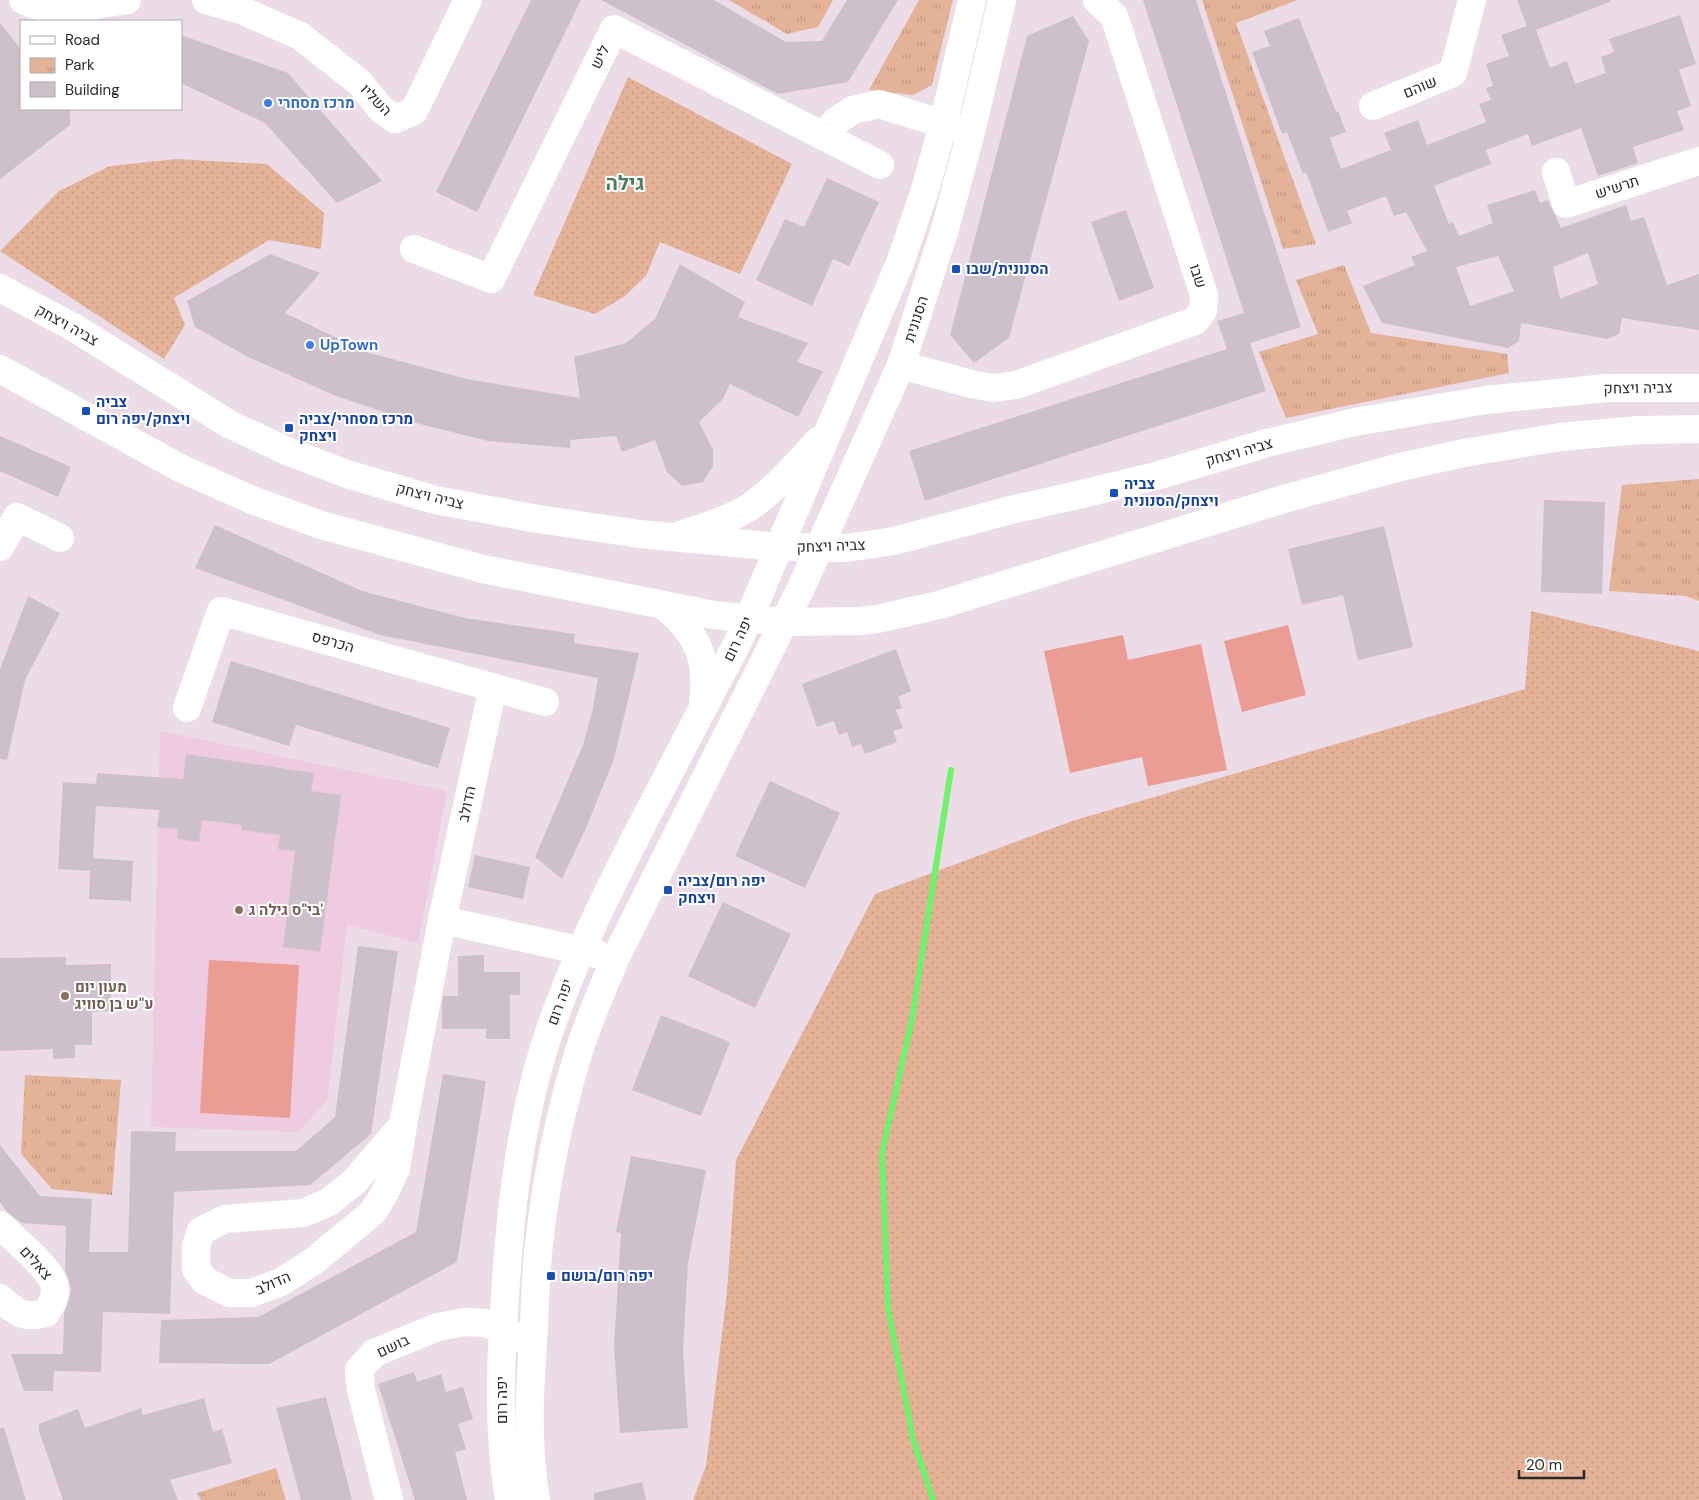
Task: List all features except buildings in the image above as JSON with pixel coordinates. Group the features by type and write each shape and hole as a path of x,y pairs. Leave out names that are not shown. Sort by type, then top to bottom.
{"street":[{"path":"23,0 32,5 51,8 71,8 126,0"},
{"name":"השליו","path":"206,0 241,10 300,36 359,82 381,108 395,119 414,111 468,0"},
{"path":"779,547 900,263 943,125 972,0"},
{"name":"הסנונית","path":"784,622 820,548 901,365 945,229 971,132 1002,0"},
{"name":"שבו","path":"901,365 975,385 994,388 1016,385 1195,321 1203,311 1204,295 1114,16 1097,0"},
{"name":"שוהם","path":"1373,106 1453,73 1472,0"},
{"name":"ליש","path":"414,249 491,279 614,29 880,165"},
{"path":"823,136 835,122 853,110 879,104 971,132"},
{"name":"תרשיש","path":"1556,172 1566,204 1699,161"},
{"name":"צביה ויצחק","path":"0,288 80,331 229,424 322,465 434,500 538,519 640,534 779,547 846,548 894,541 1011,510 1143,479 1267,443 1354,422 1505,398 1607,388 1699,388"},
{"path":"0,369 180,468 252,500 321,525 483,569 664,606 748,620 784,622 860,621 939,605 1284,499 1400,467 1464,453 1560,437 1639,430 1699,430"},
{"path":"673,537 718,522 756,502 831,427"},
{"path":"0,547 9,513 60,538"},
{"name":"יפה רום","path":"509,1500 502,1438 503,1329 509,1241 516,1171 542,1054 555,1014 581,949 617,873 748,620 779,547"},
{"path":"664,606 684,625 699,649 703,662 705,681 703,707"},
{"name":"הכרפס","path":"187,708 221,611 545,702"},
{"name":"יפה רום","path":"536,1500 529,1435 532,1346 540,1236 554,1153 566,1096 578,1053 597,1000 615,959 784,622"},
{"name":"הדולב","path":"403,1125 354,1182 329,1202 303,1213 225,1219 201,1231 196,1246 196,1269 205,1281 229,1293 251,1293 281,1282 314,1262 373,1212 396,1169 442,920 493,687"},
{"path":"442,920 581,949 615,959"},
{"name":"צאלים","path":"0,1225 43,1267 55,1284 54,1300 46,1313 32,1317 14,1310 0,1298"},
{"name":"בושם","path":"389,1500 361,1390 359,1370 374,1353 438,1327 464,1322 485,1323 503,1329"},
{"path":"503,1329 532,1346"}],"shaded area":[{"path":"1288,625 1306,695 1242,712 1224,641"},
{"path":"1123,635 1128,660 1201,644 1227,770 1148,786 1142,757 1070,773 1044,651"},
{"path":"160,731 447,791 418,943 347,925 327,1101 298,1132 151,1127"},
{"path":"209,960 299,965 290,1118 200,1113"}],"green space":[{"path":"729,0 833,0 818,27 787,34"},
{"path":"919,0 953,0 932,85 913,95 869,90"},
{"path":"1202,0 1298,0 1236,23 1316,244 1283,249"},
{"path":"628,77 792,164 740,274 660,242 646,276 625,296 595,314 533,295"},
{"path":"176,159 267,164 324,213 321,249 269,240 174,298 185,325 164,359 0,251 59,191 110,166"},
{"path":"1344,265 1371,333 1507,354 1509,373 1286,418 1259,352 1318,334 1296,280"},
{"path":"1699,479 1699,601 1685,596 1609,591 1622,485"},
{"path":"1531,611 1699,651 1699,1500 693,1500 706,1466 727,1292 736,1160 875,894 1075,820 1525,689"},
{"path":"25,1075 121,1080 112,1195 52,1189 21,1154"},
{"path":"276,1468 286,1500 201,1500 197,1493"}],"waterway":[{"path":"933,1500 913,1439 888,1308 882,1153 912,1019 951,770"}],"place":[{"name":"מרכז מסחרי","path":"268,103"},
{"name":"הסנונית/שבו","path":"956,269"},
{"name":"UpTown","path":"310,345"},
{"name":"צביה ויצחק/יפה רום","path":"86,411"},
{"name":"מרכז מסחרי/צביה ויצחק","path":"289,428"},
{"name":"צביה ויצחק/הסנונית","path":"1114,493"},
{"name":"יפה רום/צביה ויצחק","path":"668,890"},
{"name":"בי\"ס גילה ג'","path":"239,910"},
{"name":"מעון יום ע\"ש בן סוויג","path":"65,996"},
{"name":"יפה רום/בושם","path":"551,1276"}],"district":[{"name":"גילה","path":"625,183"}]}
